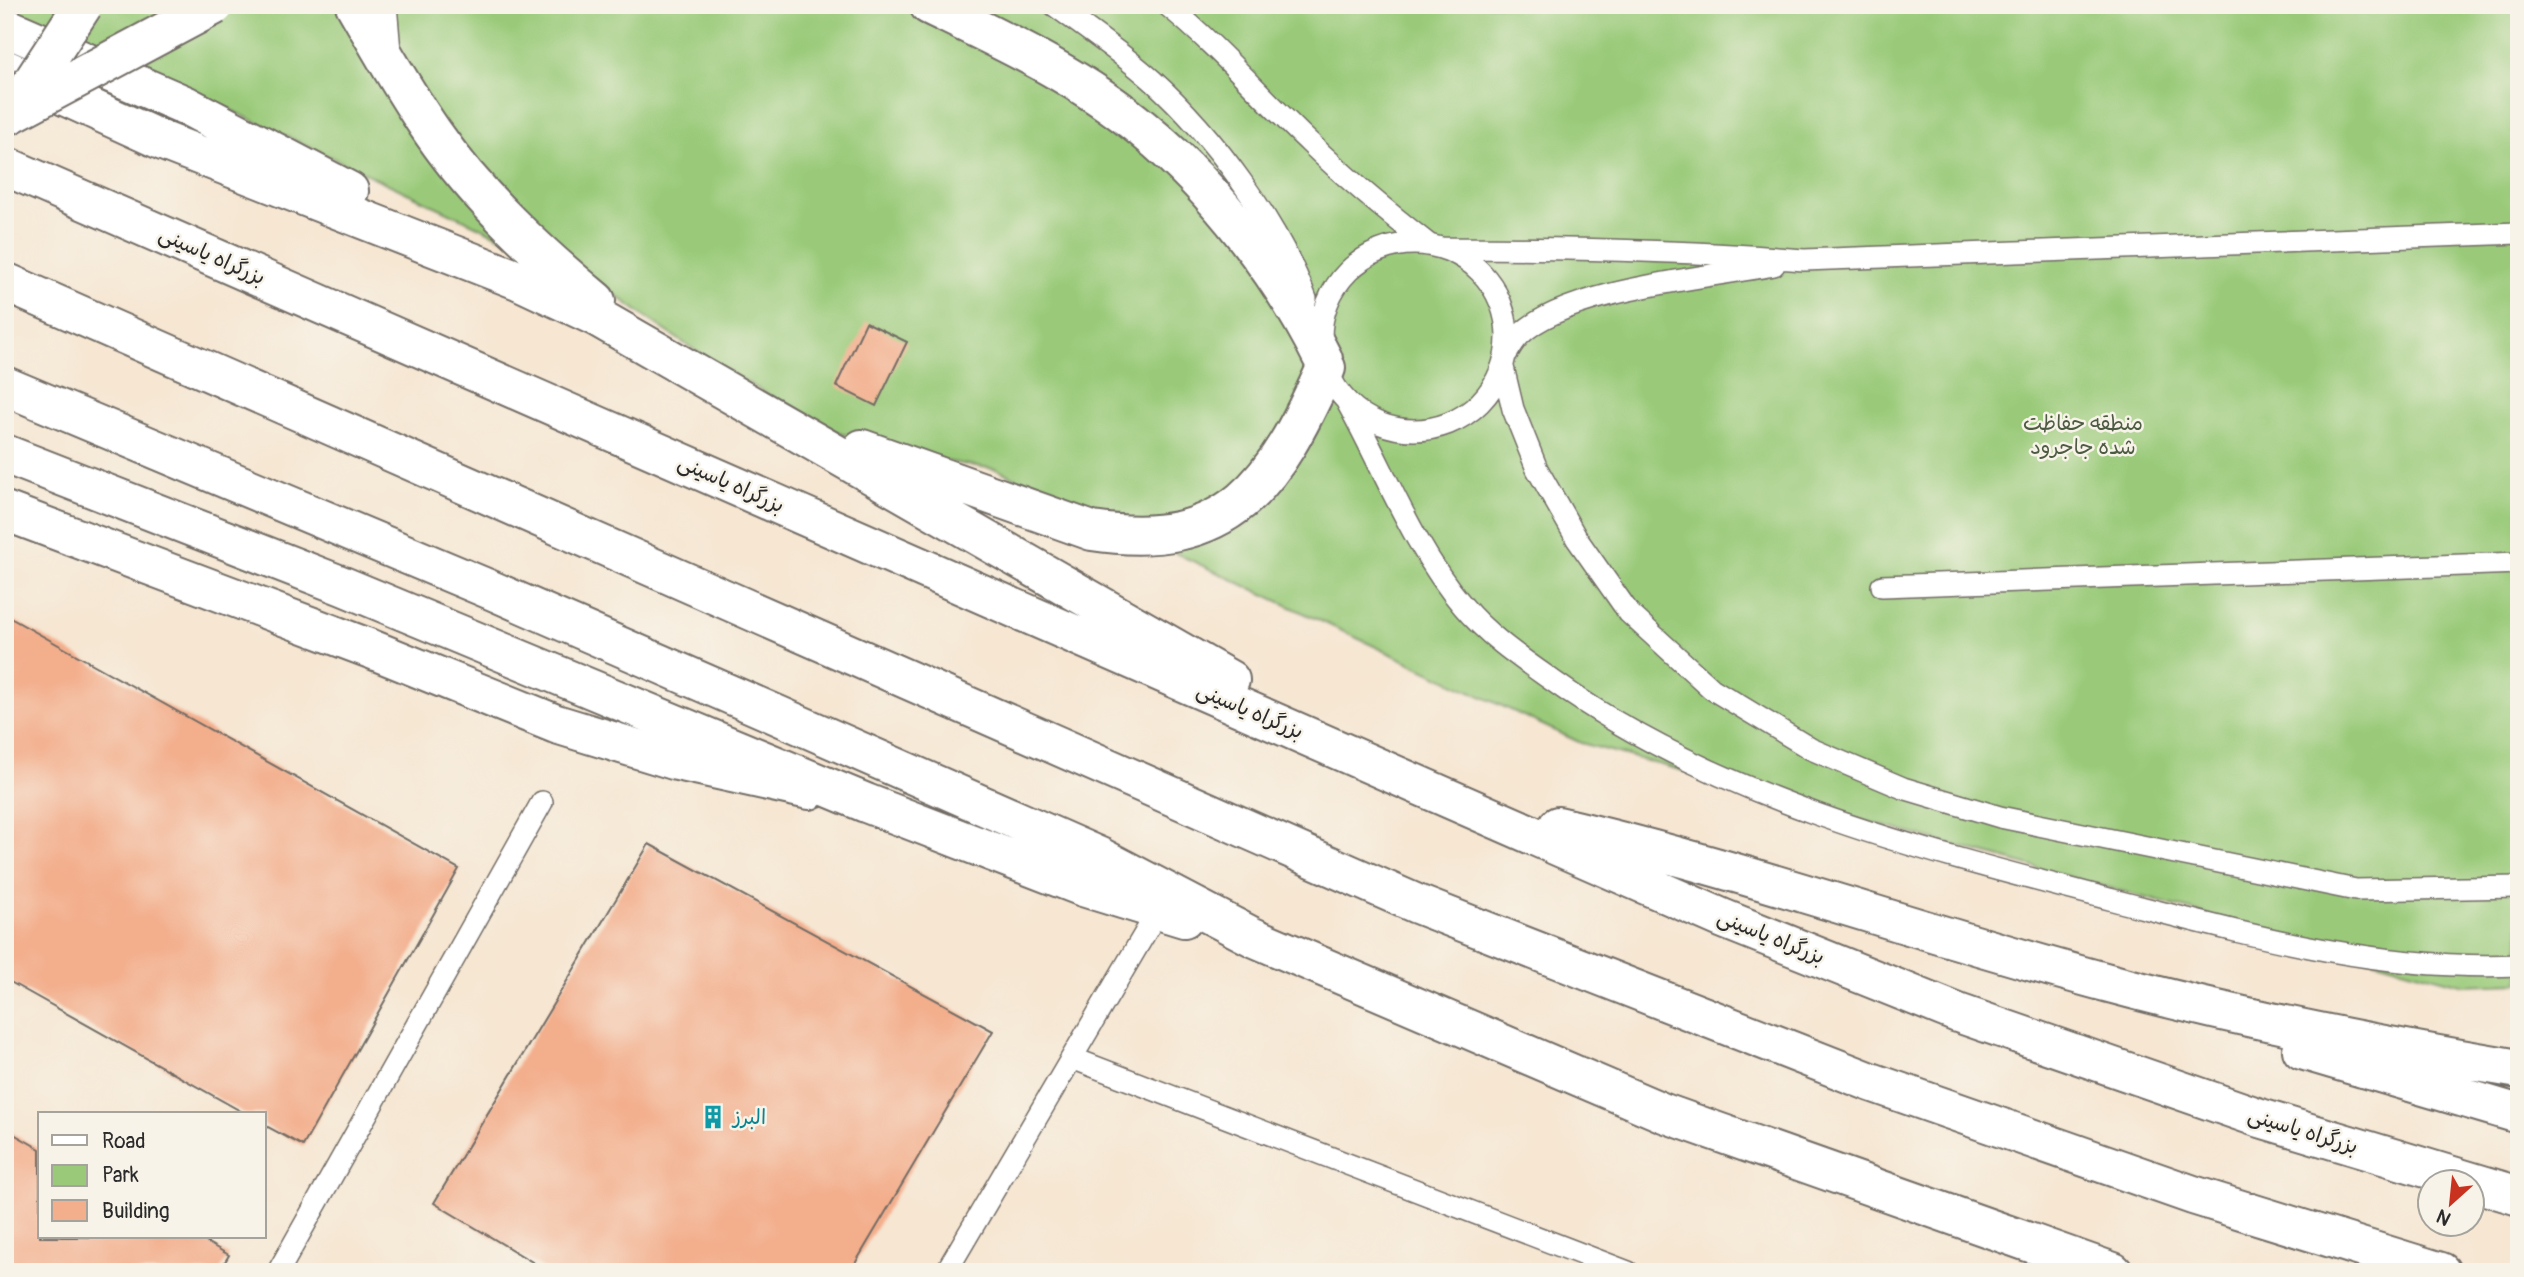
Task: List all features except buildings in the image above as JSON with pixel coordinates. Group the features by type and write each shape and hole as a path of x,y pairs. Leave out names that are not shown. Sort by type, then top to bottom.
{"main road":[{"path":"9,115 83,5"},
{"path":"9,115 215,5"},
{"path":"355,5 433,133 498,211 555,266 649,345"},
{"path":"778,421 1092,531 1131,537 1172,533 1209,521 1242,503 1267,478 1283,454 1323,355 1283,286 1209,195 1144,130 1049,65 929,5"},
{"path":"5,27 187,106 649,345 1396,775"},
{"path":"5,69 163,141 518,279"},
{"name":"بزرگراه یاسینی","path":"5,166 1724,919 1958,1013 2257,1117 2519,1196"},
{"path":"5,282 1417,904 1871,1082 2193,1195 2441,1272"},
{"path":"5,386 491,590 763,708 1102,859 1253,937 1664,1113 2113,1272"},
{"path":"5,454 343,586 866,803 1083,887 1253,937"},
{"path":"5,511 371,649 556,724 677,761 866,803"},
{"path":"1472,807 1668,852 2109,983 2337,1062 2519,1114"},
{"path":"2109,983 2342,1037 2519,1069"}],"lane":[{"path":"386,5 393,70"},
{"path":"1054,5 1152,80 1206,139 1252,199 1294,269 1335,388 1348,404 1420,545 1464,607 1514,654 1575,697 1690,760 1821,816 1899,842 2174,915 2327,952 2413,963 2519,965"},
{"path":"1167,5 1205,35 1308,142 1369,198 1435,246 1466,259 1486,277 1500,300 1507,326 1505,360 1513,408 1537,470 1577,539 1629,613 1712,689 1811,749 1903,788 2000,817 2356,890 2519,887"},
{"path":"1323,355 1323,313 1334,288 1351,267 1374,252 1400,244 1598,248 1804,260 2519,233"},
{"path":"1348,404 1374,422 1404,430 1436,428 1465,416 1488,395 1520,335 1555,312 1610,294 1804,260"},
{"path":"1882,586 2519,564"},
{"path":"278,1272 542,802"},
{"path":"946,1272 1158,911"},
{"path":"1072,1058 1628,1272"}],"green space":[{"name":"منطقه حفاظت شده جاجرود","path":"5,5 2519,5 2519,983 2464,985 1581,743 996,469 897,451 832,429 710,360 601,284 103,50 5,11"}],"place":[{"name":"البرز","path":"713,1117"}]}
